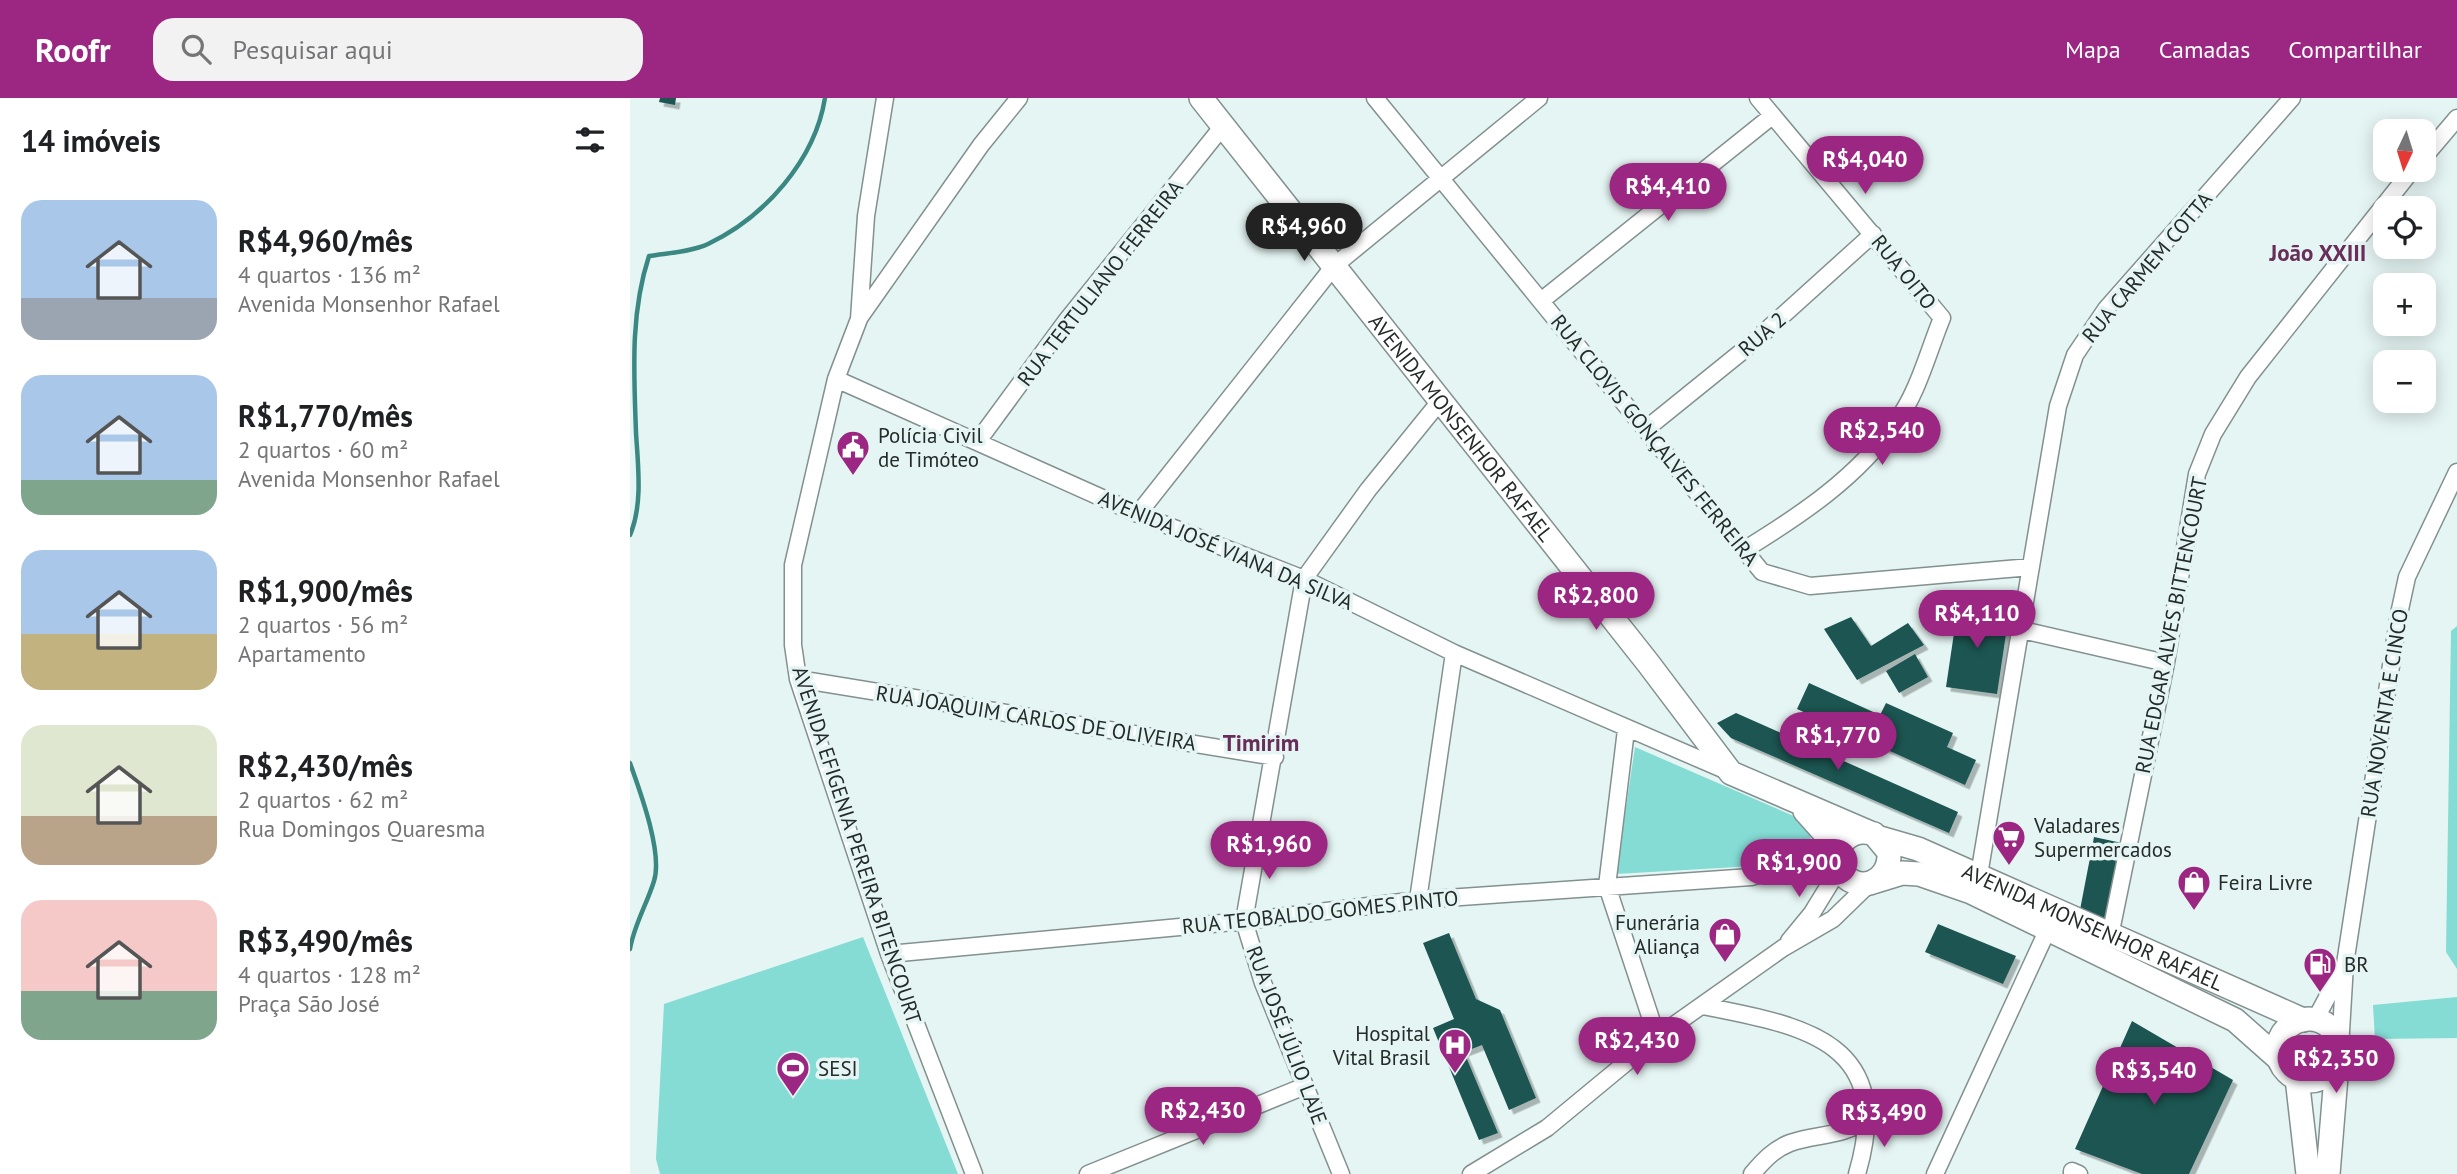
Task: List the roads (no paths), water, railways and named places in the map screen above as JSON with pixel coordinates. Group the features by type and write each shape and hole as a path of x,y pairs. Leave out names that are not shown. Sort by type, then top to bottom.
{"main road":[{"name":"AVENIDA MONSENHOR RAFAEL","path":"1201,98 1441,400 1731,773 1874,835 1917,849 1979,875 2110,936 2309,1020"},
{"path":"1797,803 1838,857 1851,882 1872,883 1883,876 1890,861 1886,844 1874,835 1850,835 1838,857"},
{"name":"AVENIDA MONSENHOR RAFAEL","path":"1872,883 1902,873 1937,878 2235,1020 2280,1059"},
{"path":"2328,1174 2338,1056 2333,1030 2309,1020 2293,1023 2280,1039 2280,1059 2286,1071 2297,1078 2315,1080 2324,1077 2338,1056"},
{"path":"2297,1078 2308,1174"}],"street":[{"name":"AVENIDA EFIGENIA PEREIRA BITENCOURT","path":"885,98 866,216 859,319 836,379 793,565 793,645 798,679 889,954 974,1174"},
{"path":"859,319 981,145 1018,98"},
{"name":"RUA CLOVIS GONÇALVES FERREIRA","path":"1375,98 1762,572 1810,586 2031,566"},
{"path":"1138,514 1334,266 1539,98"},
{"name":"RUA OITO","path":"1744,550 1793,520 1854,472 1897,421 1942,318 1758,98"},
{"name":"RUA CARMEM COTTA","path":"1979,875 2058,407 2075,355 2106,309 2292,98"},
{"path":"1541,302 1772,116"},
{"path":"2436,143 2457,118"},
{"name":"RUA TERTULIANO FERREIRA","path":"978,441 1068,320 1223,126"},
{"name":"RUA EDGAR ALVES BITTENCOURT","path":"2110,936 2166,663 2197,474 2213,434 2248,377 2403,182"},
{"name":"RUA 2","path":"1646,429 1750,345 1873,234"},
{"name":"AVENIDA JOSÉ VIANA DA SILVA","path":"836,379 1138,514 1304,579 1454,653 1626,730 1731,773"},
{"name":"RUA JOSÉ JÚLIO LAJE","path":"1341,1174 1263,983 1244,921 1275,757 1304,579 1368,490 1441,400"},
{"name":"RUA NOVENTA E CINCO","path":"2345,964 2407,577 2457,472"},
{"path":"2022,630 2166,663"},
{"path":"1418,900 1454,653"},
{"name":"RUA JOAQUIM CARLOS DE OLIVEIRA","path":"798,679 1275,757"},
{"path":"1626,730 1607,886 1657,1037"},
{"path":"1783,948 1812,913 1838,857"},
{"name":"RUA TEOBALDO GOMES PINTO","path":"889,954 1244,921 1418,900 1751,877 1838,857"},
{"path":"1471,1174 1547,1128 1657,1037 1783,948 1833,919 1872,883"},
{"path":"1935,1174 2048,929"},
{"path":"2309,1020 2345,964"},
{"path":"2338,1056 2345,964"},
{"path":"1703,1006 1797,1026 1823,1041 1847,1062 1859,1077 1866,1096 1866,1144 1857,1174"},
{"path":"1088,1174 1305,1086"},
{"path":"1752,1174 1768,1156 1788,1144 1839,1134 1867,1118"}],"waterway":[{"path":"630,535 637,511 639,485 635,388 636,322 649,256 701,247 749,219 784,184 799,164 811,143 825,98"},
{"path":"630,763 649,822 656,869 630,949"}],"place":[{"name":"Polícia Civil de Timóteo","path":"853,477"},
{"name":"Valadares Supermercados","path":"2009,867"},
{"name":"Feira Livre","path":"2194,912"},
{"name":"Funerária Aliança","path":"1725,964"},
{"name":"BR","path":"2320,994"},
{"name":"Hospital Vital Brasil","path":"1455,1075"},
{"name":"SESI","path":"793,1098"}],"district":[{"name":"João XXIII","path":"2318,252"},
{"name":"Timirim","path":"1261,742"}]}
